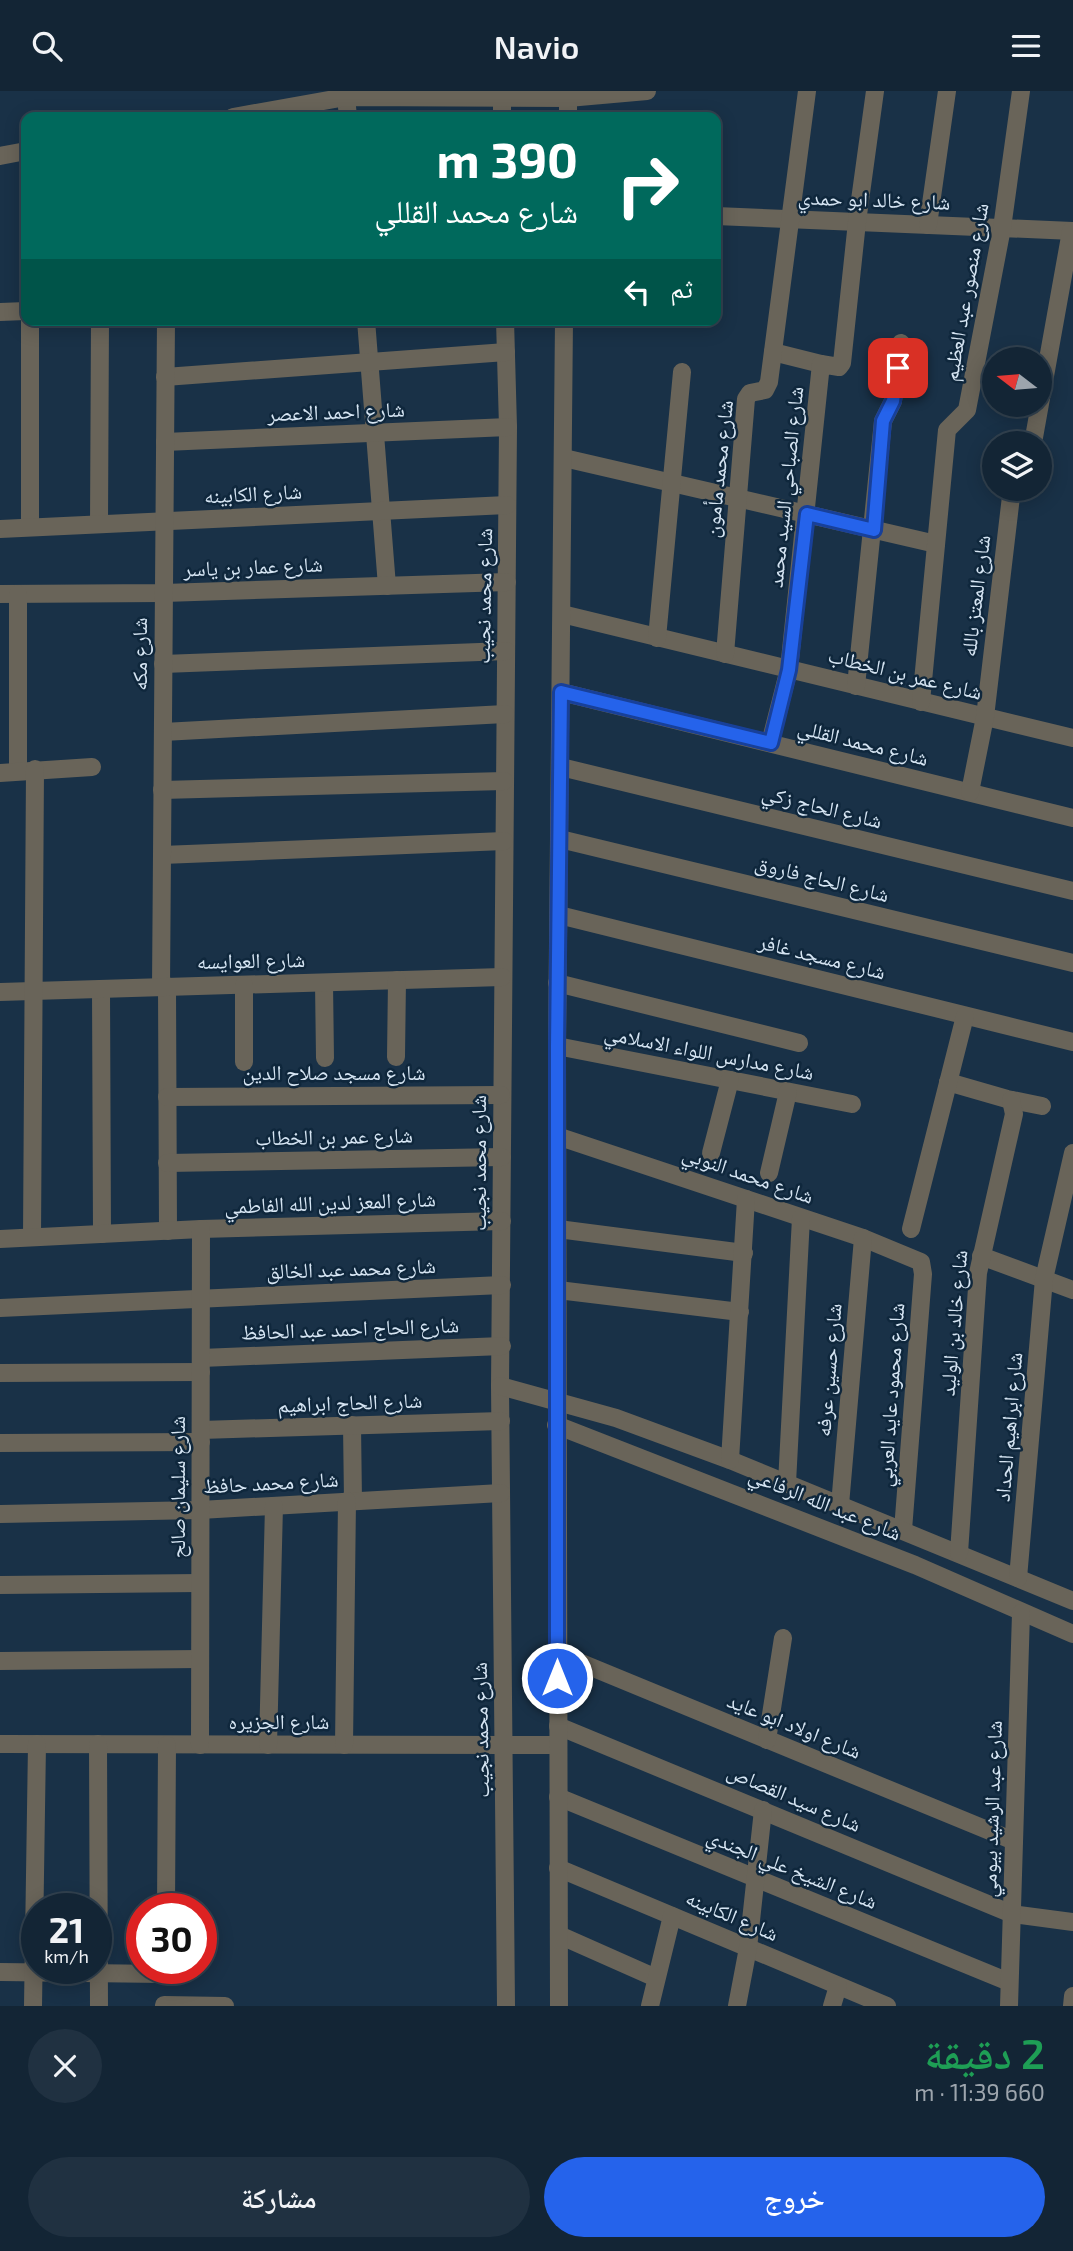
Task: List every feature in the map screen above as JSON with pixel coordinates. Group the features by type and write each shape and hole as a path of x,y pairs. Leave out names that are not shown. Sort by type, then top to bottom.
{"street":[{"path":"261,112 346,97 502,97 647,91"},
{"name":"شارع محمد مأمون","path":"725,654 747,397 767,389 807,91"},
{"name":"شارع الصباحي السيد محمد","path":"771,743 789,670 821,363 839,367 842,363 875,91"},
{"path":"928,225 947,91"},
{"name":"شارع منصور عبد العظيم","path":"921,702 947,430 967,410 1002,228 1021,91"},
{"path":"568,94 568,112"},
{"path":"346,97 348,112"},
{"path":"502,97 502,112"},
{"path":"0,156 21,153"},
{"name":"شارع خالد ابو حمدي","path":"721,216 1072,231"},
{"path":"1034,431 1072,231"},
{"path":"0,311 21,311"},
{"path":"30,326 30,527"},
{"path":"99,524 100,326"},
{"name":"شارع مكه","path":"166,326 162,855 168,1230"},
{"path":"367,326 387,586"},
{"name":"شارع محمد نجيب","path":"505,326 508,505 500,1386 506,2006"},
{"path":"559,2006 557,983 564,326"},
{"path":"856,686 883,421 895,392 901,343"},
{"path":"165,377 506,352"},
{"path":"773,352 821,363"},
{"path":"657,638 682,372"},
{"name":"شارع احمد الاعصر","path":"165,442 508,427"},
{"path":"564,458 936,544"},
{"name":"شارع المعتز بالله","path":"970,792 985,717 1010,501"},
{"name":"شارع الكابينه","path":"0,529 508,505"},
{"name":"شارع عمار بن ياسر","path":"9,594 164,593 507,582"},
{"path":"9,594 18,771 34,991 32,1237"},
{"name":"شارع عمر بن الخطاب","path":"562,614 1073,738"},
{"path":"163,664 506,651"},
{"name":"شارع محمد القللي","path":"561,692 1073,818"},
{"path":"163,732 505,714"},
{"path":"18,771 92,767"},
{"name":"شارع الحاج زكي","path":"561,767 1073,891"},
{"path":"162,790 504,781"},
{"name":"شارع الحاج فاروق","path":"560,839 1073,964"},
{"path":"162,855 504,842"},
{"name":"شارع مسجد غافر","path":"559,915 1073,1042"},
{"name":"شارع العوايسه","path":"0,992 502,977"},
{"path":"396,1058 397,980"},
{"path":"324,983 325,1058"},
{"path":"557,983 799,1043"},
{"path":"244,985 244,1062"},
{"path":"101,989 102,1234"},
{"path":"911,1229 965,1016"},
{"name":"شارع مدارس اللواء الاسلامي","path":"557,1046 852,1104"},
{"path":"711,1153 730,1080"},
{"path":"948,1082 1042,1106"},
{"path":"769,1173 788,1092"},
{"name":"شارع مسجد صلاح الدين","path":"167,1097 501,1095"},
{"name":"شارع خالد بن الوليد","path":"959,1553 981,1256 1014,1114 1011,1100"},
{"name":"شارع محمد النوبي","path":"557,1136 863,1238 921,1262"},
{"name":"شارع ابراهيم الحداد","path":"1018,1578 1044,1279 1073,1153"},
{"name":"شارع عمر بن الخطاب","path":"167,1163 502,1157"},
{"path":"730,1460 746,1199"},
{"path":"786,1483 801,1218"},
{"name":"شارع المعز لدين الله الفاطمي","path":"0,1239 168,1230 502,1221"},
{"name":"شارع سليمان صالح","path":"200,1745 201,1229"},
{"path":"558,1229 744,1253"},
{"name":"شارع حسين عرفه","path":"840,1505 863,1238"},
{"path":"981,1256 1073,1290"},
{"name":"شارع محمود عايد العربي","path":"903,1531 923,1274 921,1262"},
{"name":"شارع محمد عبد الخالق","path":"0,1307 502,1285"},
{"path":"558,1290 740,1312"},
{"name":"شارع الحاج احمد عبد الحافظ","path":"0,1373 201,1365 502,1346"},
{"name":"شارع عبد الله الرفاعي","path":"500,1386 556,1399 730,1460 1073,1601"},
{"name":"شارع الحاج ابراهيم","path":"0,1443 201,1436 352,1425 501,1421"},
{"path":"344,1745 352,1425"},
{"name":"شارع عبد الله الرفاعي","path":"556,1425 902,1560 1073,1634"},
{"name":"شارع محمد حافظ","path":"0,1514 200,1510 501,1493"},
{"path":"268,1745 274,1506"},
{"path":"0,1585 200,1583"},
{"name":"شارع عبد الرشيد بيومي","path":"1009,2006 1021,1613"},
{"path":"767,1740 783,1638"},
{"name":"شارع اولاد ابو عايد","path":"557,1653 1014,1842"},
{"path":"0,1661 200,1659"},
{"name":"شارع سيد القصاص","path":"558,1726 1012,1914 1073,1922"},
{"name":"شارع الجزيره","path":"0,1744 558,1745"},
{"path":"34,1893 37,1744"},
{"path":"98,1744 99,1893"},
{"path":"166,1893 167,1745"},
{"name":"شارع الشيخ علي الجندي","path":"558,1797 1009,1982"},
{"path":"737,2006 748,1948 763,1810"},
{"name":"شارع الكابينه","path":"558,1868 887,2006"},
{"path":"650,2006 672,1916"},
{"path":"559,1935 656,1978"},
{"path":"0,1972 21,1972"},
{"path":"33,1984 33,2006"},
{"path":"99,1984 99,2006"},
{"path":"165,1984 164,2005 225,2006"},
{"path":"832,2006 838,1986"},
{"path":"1072,2006 1073,1996"}],"route":[{"path":"557,1678 557,1046 561,692 771,743 789,670 807,514 874,530 883,421 893,401 898,368"}]}
